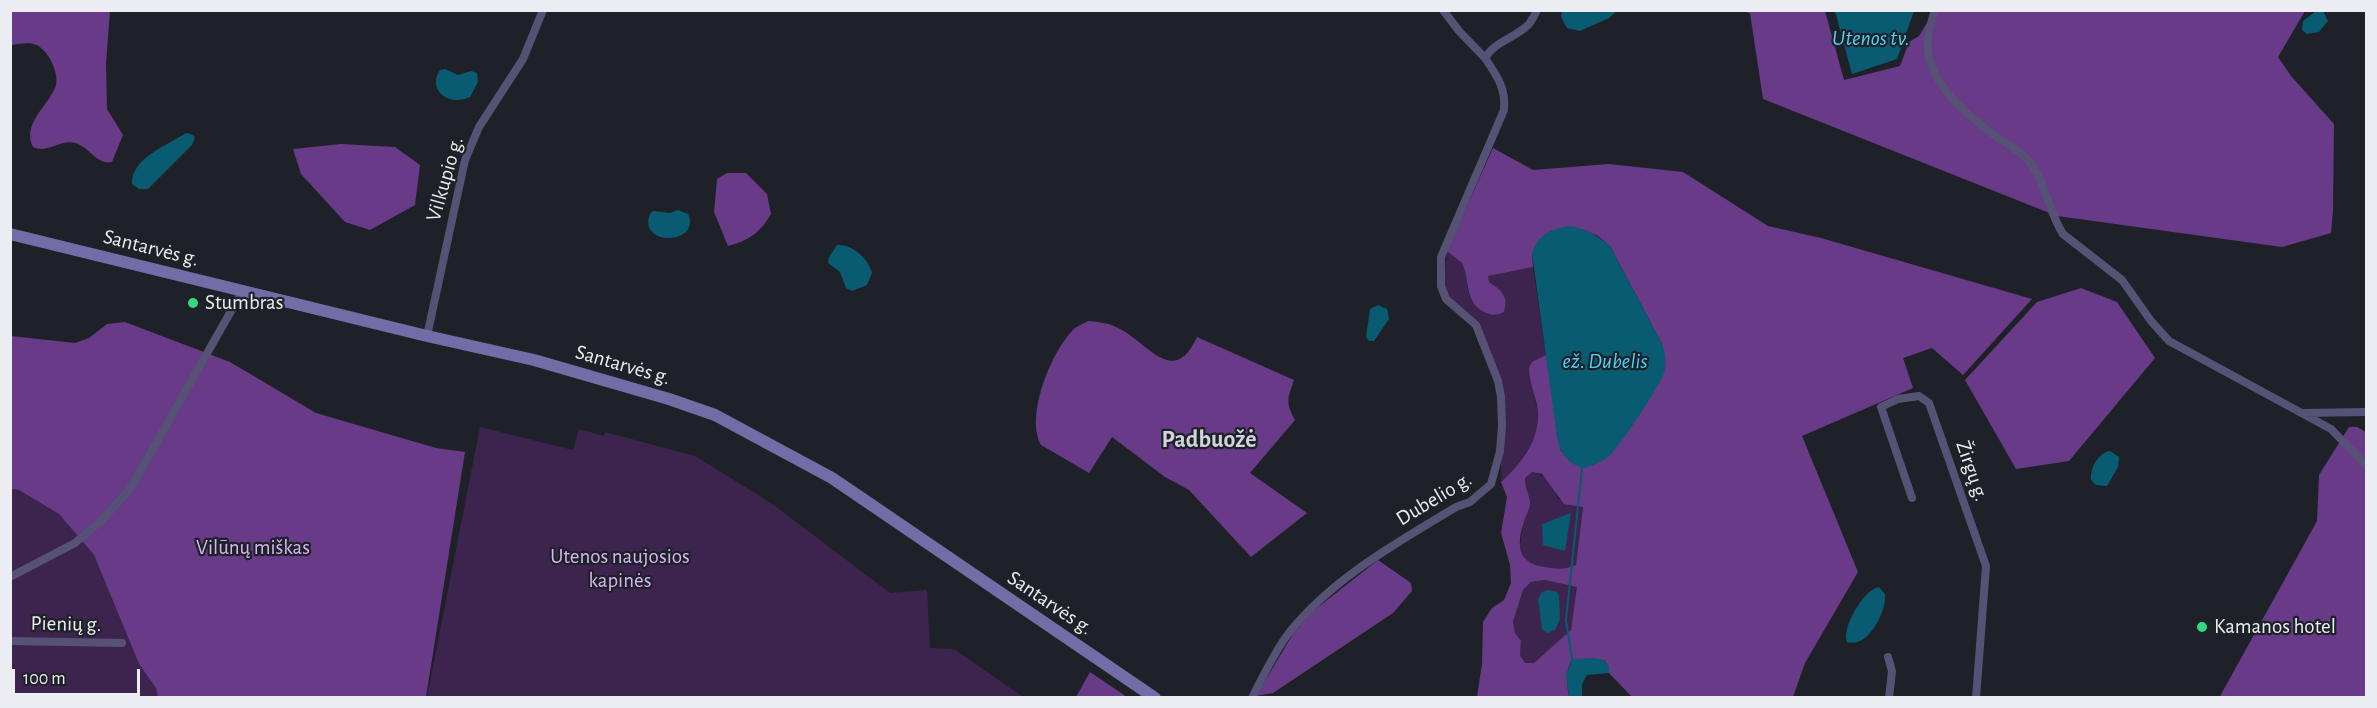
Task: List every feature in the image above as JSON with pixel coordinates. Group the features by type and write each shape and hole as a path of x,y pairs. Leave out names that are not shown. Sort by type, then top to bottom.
{"main road":[{"name":"Santarvės g.","path":"10,234 534,360 692,406 740,427 832,478 1155,698"}],"street":[{"name":"Vilkupio g.","path":"427,336 465,160 479,127 522,59 543,10"},
{"name":"Dubelio g.","path":"1252,698 1288,634 1333,589 1380,553 1456,507 1470,502 1491,484 1496,472 1502,426 1498,381 1476,325 1446,299 1441,286 1441,258 1504,110 1505,97 1502,84 1485,58 1443,10"},
{"path":"1485,58 1499,42 1529,25 1537,10"},
{"path":"1935,10 1928,35 1928,50 1933,72 1942,86 1985,129 2027,160 2042,184 2057,225 2063,234 2122,280 2151,321 2169,341 2331,429 2367,465"},
{"path":"10,577 75,543 101,521 129,489 243,290"},
{"name":"Žirgų g.","path":"1912,498 1881,407 1898,399 1919,396 1929,403 1986,566 1977,698"},
{"path":"2302,413 2367,411"},
{"name":"Pienių g.","path":"10,641 122,643"},
{"path":"1888,657 1892,670 1889,698"}],"green space":[{"path":"11,10 110,11 106,63 107,109 123,135 112,162 102,161 80,145 70,142 44,149 33,147 30,139 33,123 55,88 55,69 44,51 34,44 11,45"},
{"path":"1740,11 1825,11 1844,80 1900,66 1909,42 1919,36 1934,11 2305,11 2278,57 2291,76 2334,124 2331,233 2282,247 2057,216 1763,99 1750,13"},
{"path":"341,144 395,147 420,165 415,205 370,230 345,222 301,174 293,149"},
{"path":"1493,148 1533,170 1609,164 1683,172 1768,226 1821,238 2032,299 1963,375 1932,348 1903,358 1913,388 1802,436 1858,572 1805,663 1793,697 1632,697 1609,673 1609,667 1604,660 1572,659 1567,673 1569,697 1477,697 1482,664 1483,622 1492,608 1504,600 1511,583 1510,565 1501,533 1507,497 1501,482 1530,448 1537,428 1537,405 1529,373 1532,362 1546,355 1561,452 1663,346 1610,246 1598,236 1582,229 1532,253 1533,267 1488,276 1489,282 1505,298 1504,312 1495,315 1486,313 1474,304 1462,263 1447,251","holes":["1532,472 1542,474 1564,504 1583,507 1576,565 1561,569 1536,565 1524,558 1521,552 1521,530 1530,505 1525,478","1544,580 1577,587 1571,630 1534,663 1525,663 1520,655 1521,641 1515,633 1513,622 1523,590 1531,582"]},
{"path":"727,173 746,173 767,194 771,214 753,235 728,246 714,212 717,179"},
{"path":"1447,251 1465,268 1473,302 1478,308 1491,315 1504,312 1505,302 1499,291 1489,282 1488,276 1533,267 1546,355 1533,362 1531,374 1537,427 1524,457 1501,482 1501,382 1478,321 1451,300 1446,292 1444,284"},
{"path":"2081,288 2117,302 2155,358 2069,461 2016,469 1965,380 2037,302"},
{"path":"1088,321 1116,327 1151,352 1170,361 1179,359 1188,352 1197,337 1294,380 1288,400 1295,420 1250,473 1307,513 1251,557 1189,490 1165,477 1112,437 1089,473 1041,445 1036,418 1038,402 1049,369 1072,331"},
{"name":"Vilūnų miškas","path":"125,322 230,362 316,413 436,448 465,452 426,697 158,697 156,688 139,664 94,555 59,514 19,490 11,489 11,336 75,343 89,338 107,324"},
{"name":"Utenos naujosios kapinės","path":"480,427 573,450 579,429 604,436 605,432 695,456 771,503 890,593 927,590 930,648 954,649 1023,697 427,697"},
{"path":"2349,427 2357,427 2366,432 2366,697 2219,698 2317,521 2319,475"},
{"path":"1532,472 1549,482 1558,499 1583,506 1576,565 1566,570 1532,566 1525,560 1520,547 1523,525 1530,505 1529,496 1524,489 1525,478"},
{"path":"11,489 19,490 59,514 94,555 139,664 156,688 158,697 11,698"},
{"path":"1378,560 1411,583 1412,591 1393,613 1273,693 1256,696 1293,634 1312,612"},
{"path":"1544,580 1578,587 1571,631 1534,663 1524,663 1520,655 1521,641 1515,633 1513,622 1523,590 1531,582"},
{"path":"1090,672 1127,697 1076,697"}],"water":[{"path":"1562,10 1617,11 1609,18 1580,31 1567,28 1561,17"},
{"name":"Utenos tv.","path":"1835,10 1914,11 1897,59 1852,74"},
{"path":"2316,11 2323,11 2328,21 2319,32 2307,34 2302,30 2303,21"},
{"path":"445,69 458,75 471,71 477,73 478,82 470,97 455,100 448,98 438,90 436,78 440,70"},
{"path":"186,133 195,137 192,145 148,189 139,189 132,184 137,167 144,160"},
{"path":"678,210 688,214 690,224 686,232 669,238 660,237 652,232 648,225 650,214 653,211 670,213"},
{"name":"ež. Dubelis","path":"1570,226 1591,233 1610,246 1663,346 1665,361 1665,370 1656,388 1621,441 1608,457 1582,468 1571,463 1565,456 1557,437 1532,253 1538,241 1546,234"},
{"path":"837,245 854,249 867,262 872,273 867,285 852,291 846,288 840,272 828,263"},
{"path":"1378,305 1387,309 1389,319 1374,341 1369,341 1366,337 1370,309"},
{"path":"2110,451 2119,457 2118,467 2107,486 2096,485 2091,480 2093,466 2098,458"},
{"path":"1571,513 1565,551 1543,545 1542,524"},
{"path":"1879,587 1885,594 1885,601 1875,627 1862,640 1855,643 1847,642 1847,628 1855,610 1867,594"},
{"path":"1548,590 1557,592 1559,596 1560,619 1555,630 1547,633 1542,629 1538,599 1542,592"},
{"path":"1572,659 1604,660 1609,667 1609,673 1587,675 1582,684 1582,697 1569,697 1566,675"}],"waterway":[{"path":"1572,659 1566,620 1582,468"}],"place":[{"name":"Stumbras","path":"193,303"},
{"name":"Kamanos hotel","path":"2202,627"}],"district":[{"name":"Padbuožė","path":"1209,440"}]}
